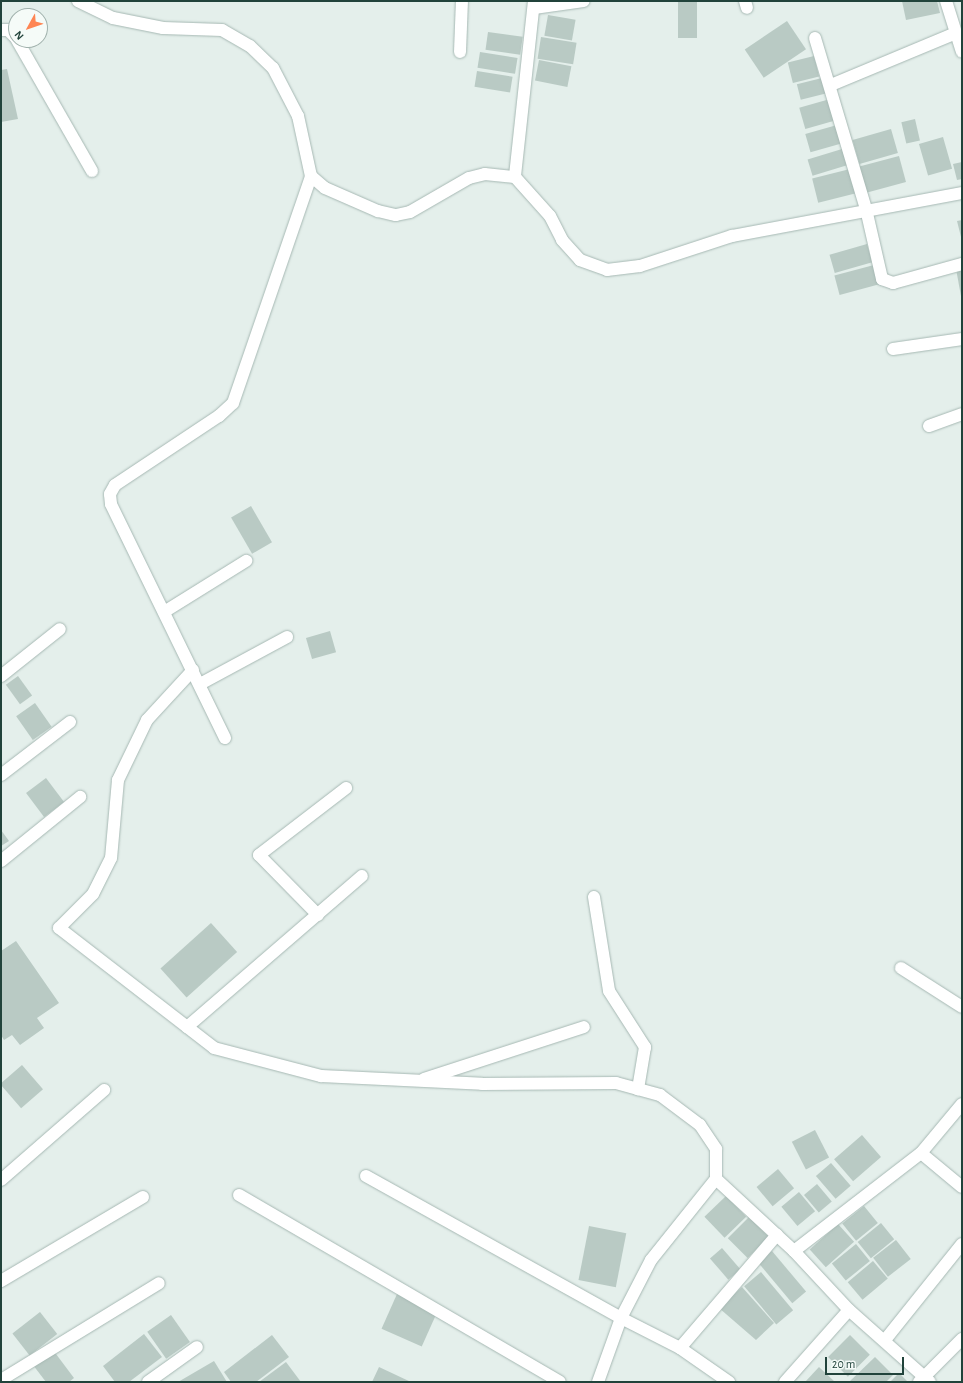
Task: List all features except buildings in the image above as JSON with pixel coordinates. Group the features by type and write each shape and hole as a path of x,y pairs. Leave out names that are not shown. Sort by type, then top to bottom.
{"street":[{"path":"78,1 113,18 163,28 222,30 250,46 273,68 298,116 311,176 232,403 219,416 115,485 110,494 111,504 225,738"},
{"path":"460,52 462,1"},
{"path":"515,177 534,4 584,1"},
{"path":"947,1 962,52"},
{"path":"831,85 956,33"},
{"path":"815,38 831,85 866,209 879,273 887,282 893,284 962,264"},
{"path":"22,48 92,171"},
{"path":"311,176 325,188 378,211 396,215 410,212 469,178 485,174 515,177 550,216 562,240 580,260 607,270 640,266 732,236 866,209 962,193"},
{"path":"893,349 962,340"},
{"path":"929,426 962,414"},
{"path":"164,612 246,561"},
{"path":"1,676 60,629"},
{"path":"200,684 287,637"},
{"path":"193,670 147,720 118,780 110,858 93,894 58,928 214,1048 321,1076 482,1084 616,1083 660,1095 700,1126 716,1149 716,1179 651,1260 621,1318 598,1382"},
{"path":"1,775 70,722"},
{"path":"318,915 259,855 346,788"},
{"path":"1,861 80,797"},
{"path":"187,1027 362,876"},
{"path":"594,897 609,991 645,1047 638,1089"},
{"path":"902,968 962,1007"},
{"path":"421,1081 584,1026"},
{"path":"1,1180 104,1090"},
{"path":"794,1251 921,1153 962,1104"},
{"path":"921,1153 962,1187"},
{"path":"366,1176 621,1318 680,1348 729,1382"},
{"path":"716,1179 794,1251 849,1310 885,1340 924,1380 962,1339"},
{"path":"239,1195 560,1382"},
{"path":"1,1281 143,1197"},
{"path":"680,1348 777,1235"},
{"path":"885,1340 962,1244"},
{"path":"1,1380 159,1284"},
{"path":"785,1382 849,1310"},
{"path":"148,1382 197,1347"}]}
